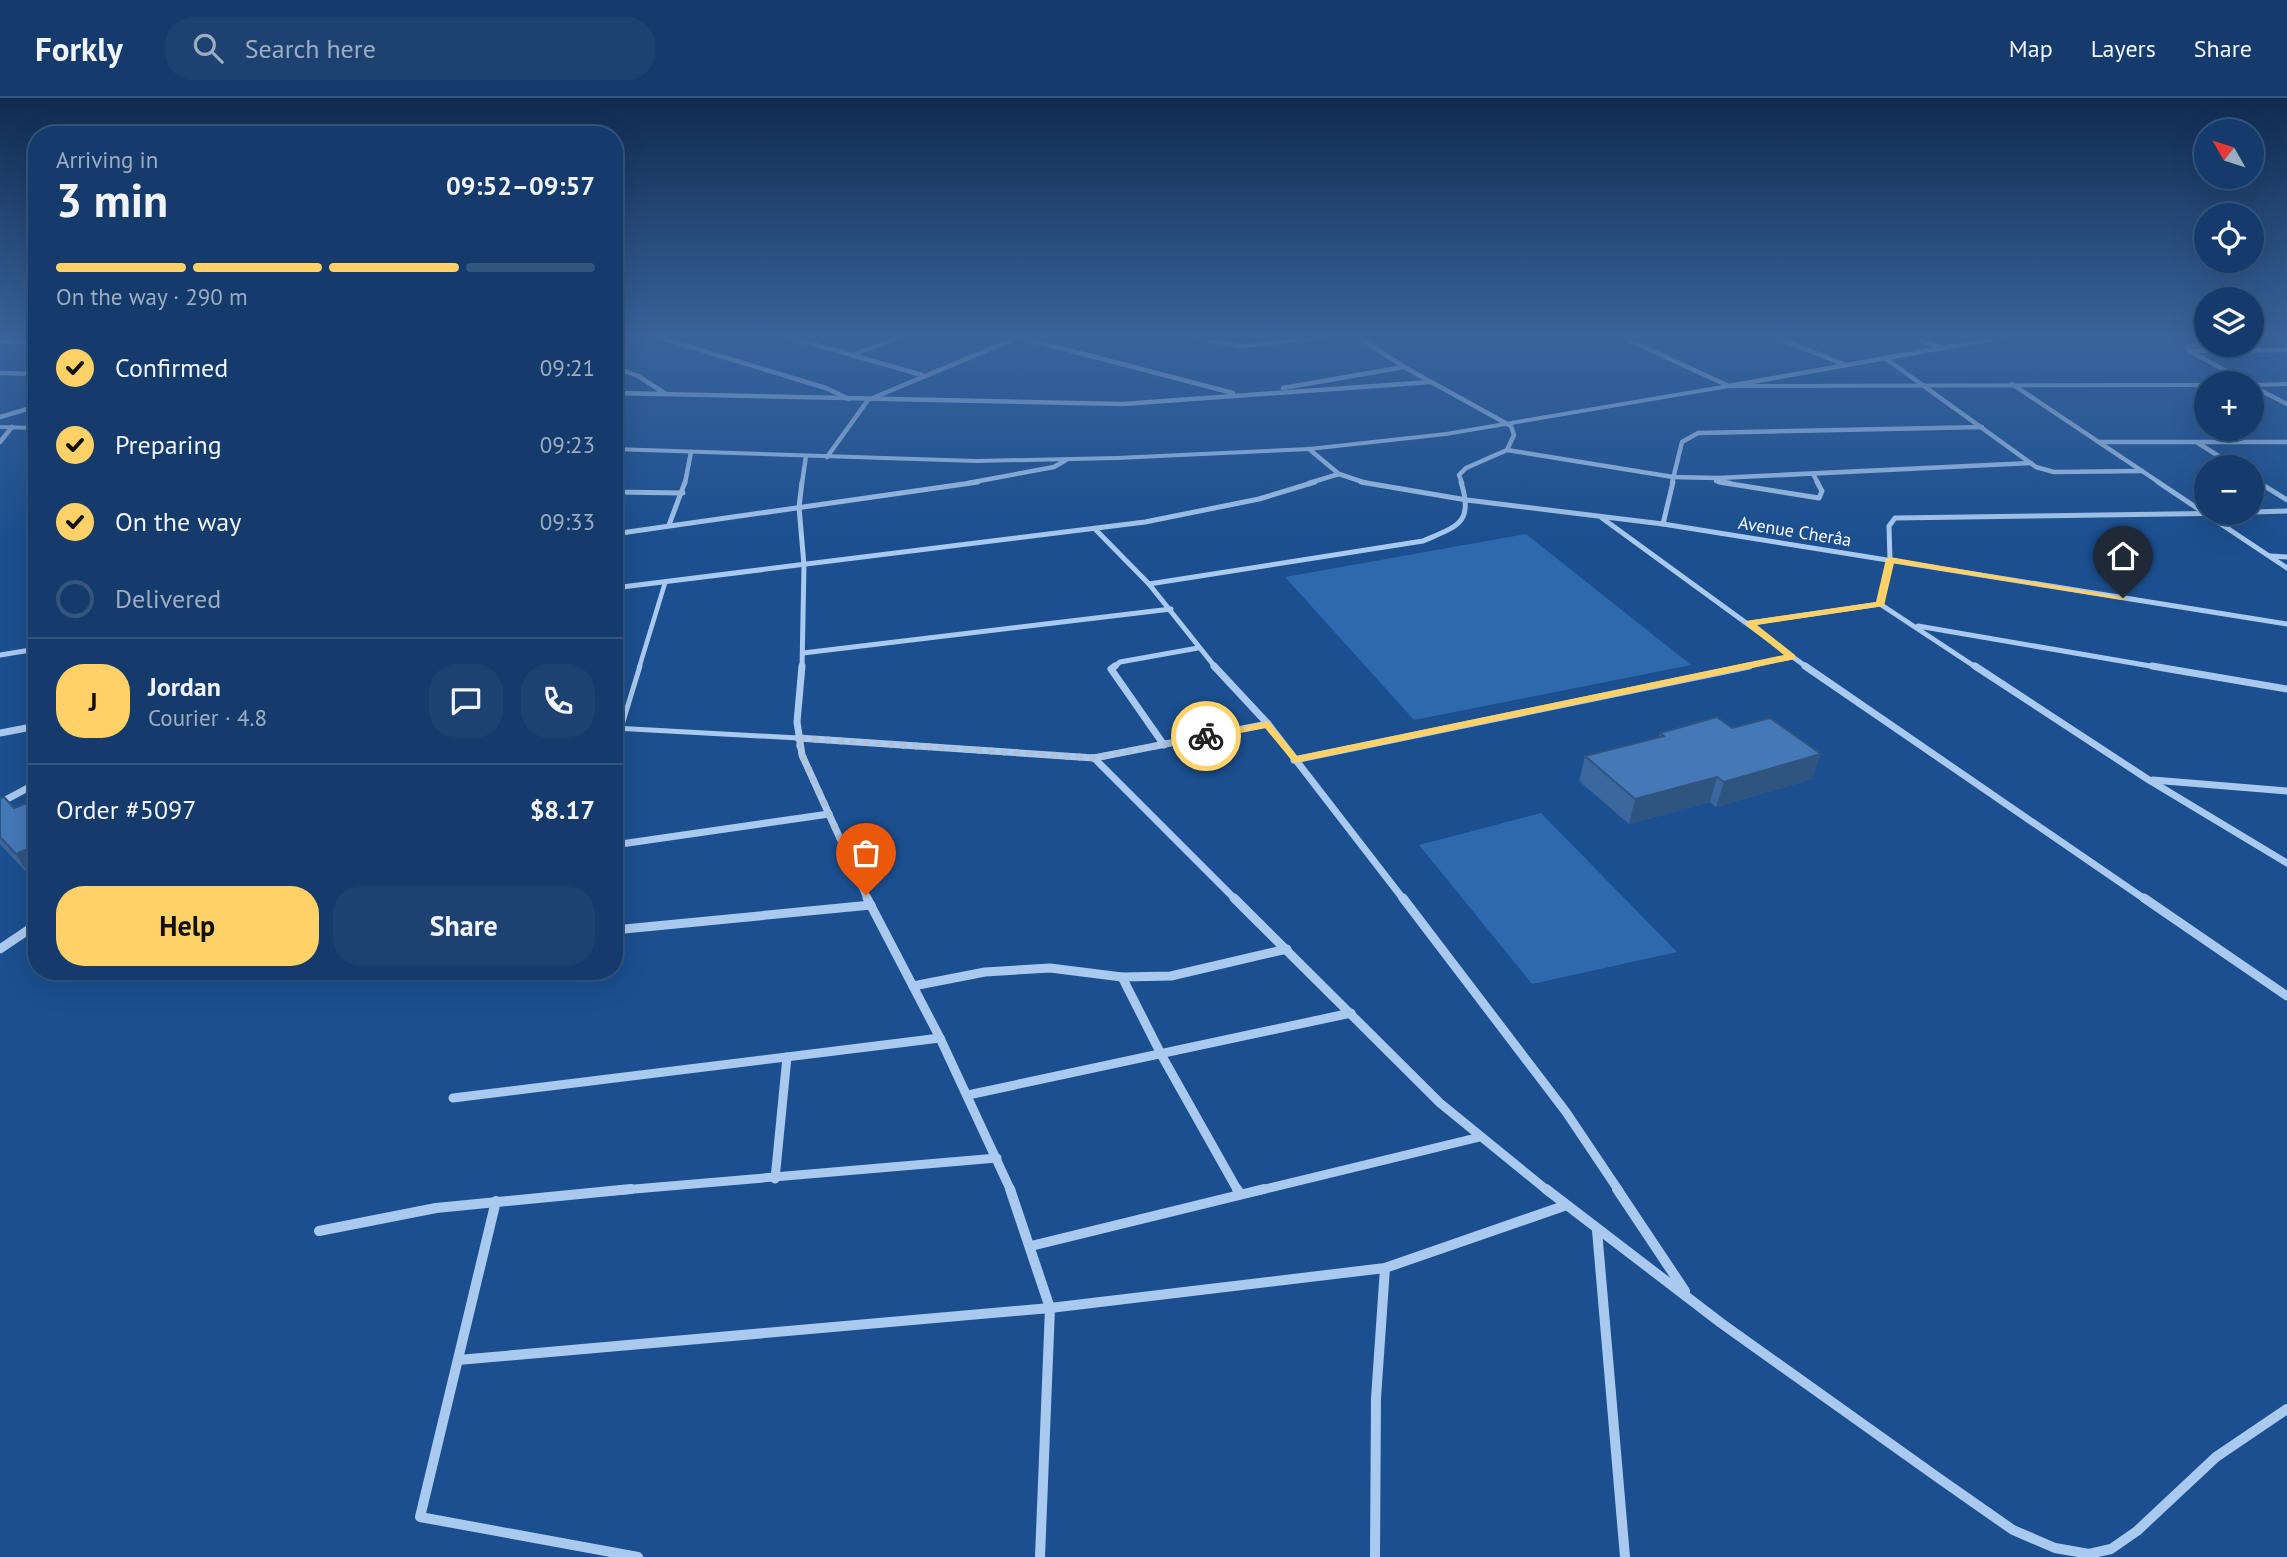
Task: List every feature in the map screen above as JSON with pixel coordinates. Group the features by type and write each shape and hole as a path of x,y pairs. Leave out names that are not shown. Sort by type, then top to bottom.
{"street":[{"path":"827,457 865,404"},
{"path":"1471,404 1511,426 1514,435 1507,450"},
{"path":"623,449 827,457 1066,460 1308,449 1511,426 1630,404"},
{"path":"1950,404 2044,471 2143,471"},
{"path":"2042,404 2194,505"},
{"path":"0,417 28,409"},
{"path":"0,427 28,428"},
{"path":"0,442 12,427"},
{"path":"1663,524 1682,442 1698,433 1982,427"},
{"path":"2098,442 2287,442"},
{"path":"2198,443 2217,455"},
{"name":"Avenue Cherâa","path":"1308,449 1339,474 1368,484 1467,500 1663,524 2287,624"},
{"path":"1149,584 1423,541 1454,528 1466,514 1467,500 1459,475 1466,468 1507,450 1819,498 1822,491 1812,474"},
{"path":"670,526 683,493 691,452"},
{"path":"806,456 799,507 804,565 798,738 802,755 871,905 940,1038 997,1158 1031,1246 1050,1308 1040,1557"},
{"path":"623,532 1025,474 1054,467 1066,460"},
{"path":"1701,479 1868,473 1927,464 2031,463"},
{"path":"623,587 1095,529 1259,499 1339,474"},
{"path":"2264,486 2287,500"},
{"path":"623,492 683,493"},
{"path":"2264,512 2287,511"},
{"path":"1880,604 1890,559 1889,526 1895,518 2194,514"},
{"path":"1600,517 1749,623 1792,657 2287,996"},
{"path":"2224,525 2287,568"},
{"path":"1095,529 1149,584 1198,648 1268,724 1566,1112 1689,1297"},
{"path":"2270,556 2287,556"},
{"path":"1749,623 1880,604 2149,780 2287,863"},
{"path":"803,653 1171,610"},
{"path":"1914,625 2287,689"},
{"path":"1164,745 1111,669 1120,663 1198,648"},
{"path":"0,655 28,650"},
{"path":"1294,760 1792,657"},
{"path":"798,738 1094,758 1268,724"},
{"path":"0,733 28,728"},
{"path":"1094,758 1440,1103 1480,1137 1564,1206 2013,1530 2075,1553 2102,1555 2141,1528 2196,1474 2287,1409"},
{"path":"2149,780 2287,791"},
{"path":"0,803 28,788"},
{"path":"623,844 828,814"},
{"path":"623,929 871,905"},
{"path":"0,949 28,930"},
{"path":"913,986 985,972 1050,968 1122,977 1171,976 1287,949"},
{"path":"1122,977 1162,1056 1240,1194"},
{"path":"968,1096 1162,1056 1350,1013"},
{"path":"453,1098 940,1038"},
{"path":"775,1179 787,1057"},
{"path":"1031,1246 1480,1137"},
{"path":"319,1231 436,1208 496,1201 997,1158"},
{"path":"496,1201 420,1517 638,1557"},
{"path":"457,1360 1050,1308 1385,1268 1564,1206"},
{"path":"1597,1230 1625,1557"},
{"path":"1375,1557 1376,1411 1385,1268"}],"lane":[{"path":"623,713 665,583"},
{"path":"623,728 798,738"}],"shaded area":[{"path":"1526,534 1691,665 1414,720 1285,577"},
{"path":"1541,813 1677,952 1532,984 1419,845"}],"building":[{"path":"1717,717 1732,728 1770,718 1821,754 1724,782 1717,777 1635,799 1585,756 1664,736 1660,733"},
{"path":"4,797 14,808 28,803 28,849 16,854 0,837 0,798"}],"way so far":[{"path":"866,895 802,755 798,738 1094,758 1206,736"}],"route":[{"path":"1206,736 1268,724 1294,760 1792,657 1749,623 1880,604 1890,559 2123,598"}]}
